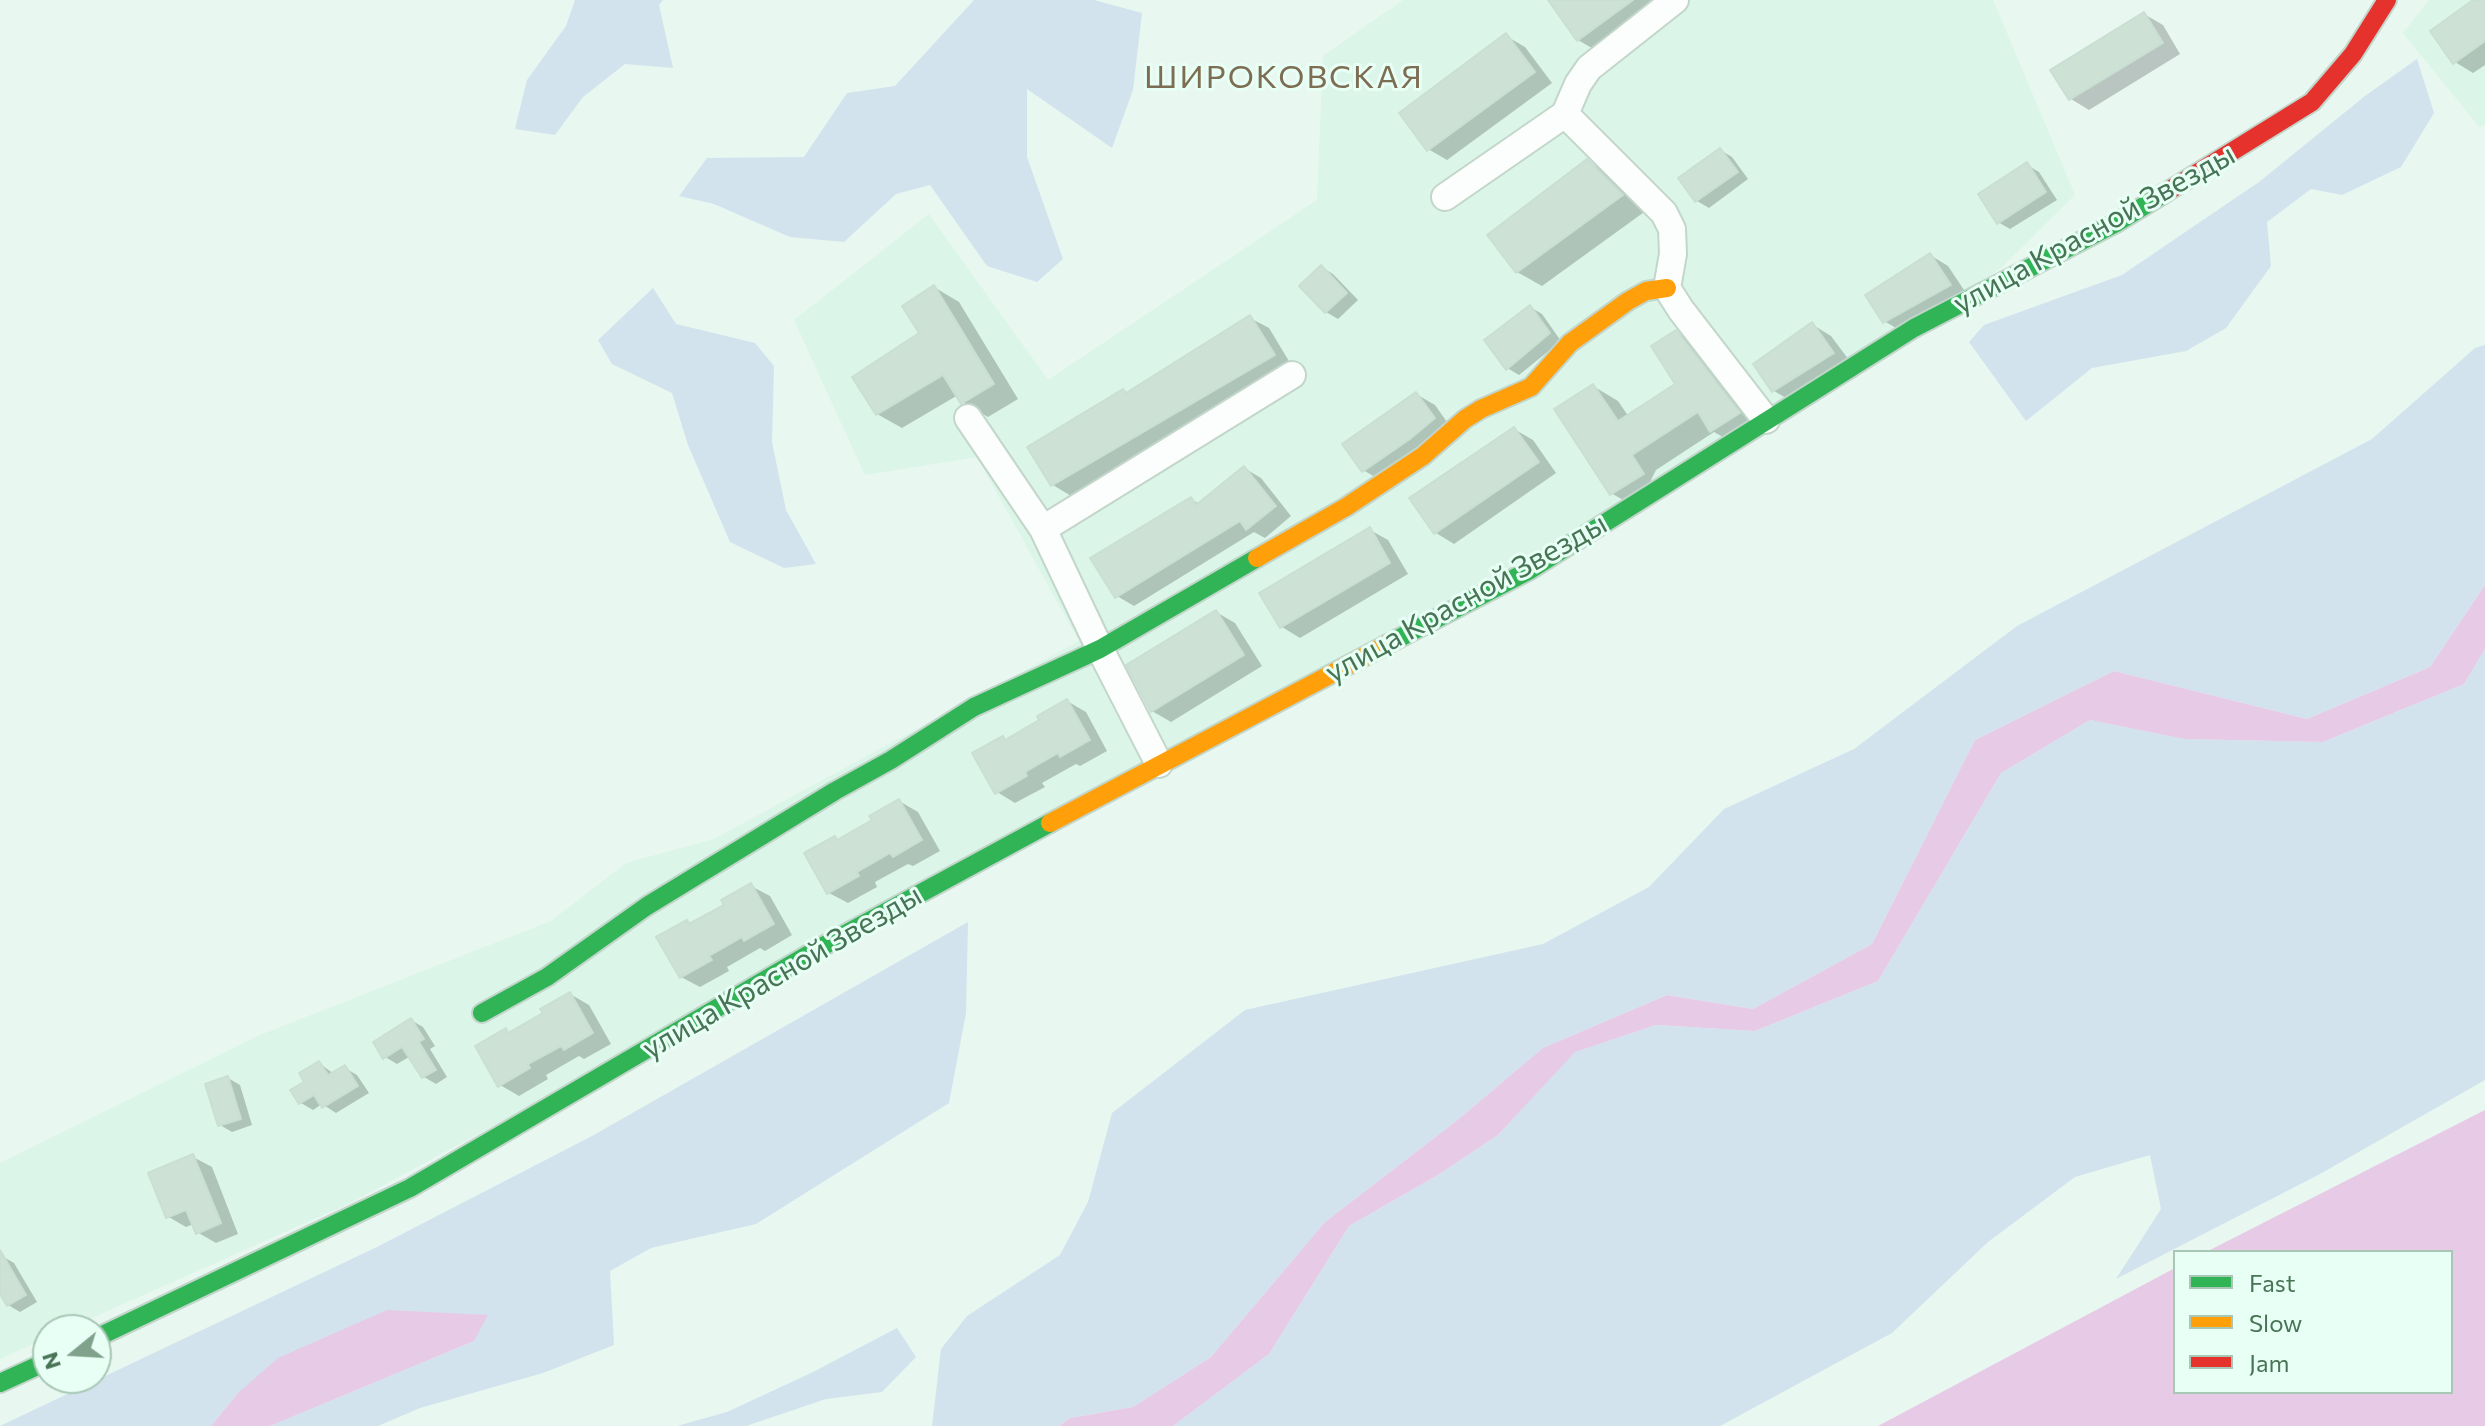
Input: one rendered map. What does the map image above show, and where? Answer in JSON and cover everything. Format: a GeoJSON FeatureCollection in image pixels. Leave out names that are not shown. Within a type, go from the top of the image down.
{"type":"FeatureCollection","features":[{"type":"Feature","properties":{"kind":"street"},"geometry":{"type":"LineString","coordinates":[[1445,197],[1565,114],[1589,68],[1675,0]]}},
{"type":"Feature","properties":{"kind":"street","name":"улица Красной Звезды"},"geometry":{"type":"LineString","coordinates":[[112,1330],[410,1188],[816,950],[1159,764],[1530,570],[1914,328],[2116,223],[2312,102],[2353,54],[2387,0]]}},
{"type":"Feature","properties":{"kind":"street"},"geometry":{"type":"LineString","coordinates":[[1565,114],[1664,213],[1672,229],[1673,254],[1667,288],[1766,420]]}},
{"type":"Feature","properties":{"kind":"street"},"geometry":{"type":"LineString","coordinates":[[482,1013],[547,977],[647,906],[974,707],[1100,649],[1346,507],[1423,456],[1465,419],[1531,387],[1570,343],[1628,301],[1646,291],[1667,288]]}},
{"type":"Feature","properties":{"kind":"street"},"geometry":{"type":"LineString","coordinates":[[1043,529],[1292,375]]}},
{"type":"Feature","properties":{"kind":"street"},"geometry":{"type":"LineString","coordinates":[[968,418],[1043,529],[1159,764]]}},
{"type":"Feature","properties":{"kind":"street"},"geometry":{"type":"LineString","coordinates":[[0,1383],[32,1368]]}},
{"type":"Feature","properties":{"kind":"shaded area"},"geometry":{"type":"Polygon","coordinates":[[[575,0],[663,0],[659,5],[673,68],[625,64],[583,97],[555,135],[515,129],[527,80],[566,26],[575,0]]]}},
{"type":"Feature","properties":{"kind":"shaded area"},"geometry":{"type":"Polygon","coordinates":[[[974,0],[1094,0],[1142,13],[1133,90],[1112,148],[1027,89],[1027,157],[1063,259],[1037,282],[987,266],[930,185],[896,194],[844,242],[790,237],[714,204],[679,196],[707,158],[804,157],[847,93],[895,86],[974,0]]]}},
{"type":"Feature","properties":{"kind":"shaded area"},"geometry":{"type":"Polygon","coordinates":[[[1403,0],[1993,0],[2075,195],[2000,269],[1544,561],[350,1203],[101,1314],[32,1314],[32,1344],[0,1359],[0,1163],[260,1035],[551,921],[626,863],[714,839],[1079,641],[977,457],[865,475],[794,320],[929,214],[1048,380],[1317,200],[1323,56],[1403,0]]]}},
{"type":"Feature","properties":{"kind":"shaded area"},"geometry":{"type":"Polygon","coordinates":[[[2429,0],[2485,0],[2485,124],[2480,128],[2403,33],[2429,0]]]}},
{"type":"Feature","properties":{"kind":"shaded area"},"geometry":{"type":"Polygon","coordinates":[[[2417,59],[2434,113],[2401,167],[2342,195],[2311,189],[2267,222],[2271,266],[2226,328],[2186,351],[2092,368],[2026,421],[1969,342],[1984,325],[2122,275],[2259,182],[2365,96],[2417,59]]]}},
{"type":"Feature","properties":{"kind":"shaded area"},"geometry":{"type":"Polygon","coordinates":[[[653,288],[676,324],[755,343],[774,366],[772,442],[786,510],[816,564],[784,568],[730,542],[688,445],[672,393],[612,364],[598,340],[653,288]]]}},
{"type":"Feature","properties":{"kind":"shaded area"},"geometry":{"type":"Polygon","coordinates":[[[2485,345],[2485,585],[2430,667],[2307,719],[2114,671],[1975,740],[1872,944],[1753,1009],[1667,995],[1543,1048],[1455,1122],[1325,1222],[1211,1357],[1133,1407],[1070,1418],[1059,1426],[932,1426],[941,1349],[967,1316],[1060,1255],[1088,1202],[1112,1113],[1245,1010],[1543,944],[1649,887],[1724,809],[1854,749],[2017,626],[2372,439],[2475,348],[2485,345]]]}},
{"type":"Feature","properties":{"kind":"shaded area"},"geometry":{"type":"Polygon","coordinates":[[[2485,585],[2485,649],[2464,684],[2323,742],[2184,739],[2090,720],[2001,773],[1878,981],[1755,1031],[1656,1025],[1575,1052],[1498,1135],[1438,1175],[1349,1226],[1269,1354],[1173,1426],[1059,1426],[1070,1418],[1133,1407],[1211,1357],[1325,1222],[1455,1122],[1543,1048],[1667,995],[1753,1009],[1872,944],[1975,740],[2114,671],[2307,719],[2430,667],[2485,585]]]}},
{"type":"Feature","properties":{"kind":"shaded area"},"geometry":{"type":"Polygon","coordinates":[[[2485,649],[2485,1080],[2320,1174],[2116,1279],[2161,1209],[2150,1155],[2075,1177],[1988,1242],[1892,1333],[1720,1426],[1173,1426],[1269,1354],[1349,1226],[1438,1175],[1498,1135],[1574,1052],[1656,1025],[1755,1031],[1878,981],[2001,773],[2090,720],[2184,739],[2323,742],[2464,684],[2485,649]]]}},
{"type":"Feature","properties":{"kind":"shaded area"},"geometry":{"type":"Polygon","coordinates":[[[968,922],[966,1013],[949,1103],[756,1224],[651,1248],[610,1271],[614,1345],[543,1373],[420,1408],[378,1426],[270,1426],[474,1341],[238,1393],[211,1426],[0,1426],[67,1394],[112,1394],[112,1373],[377,1247],[592,1136],[968,922]]]}},
{"type":"Feature","properties":{"kind":"shaded area"},"geometry":{"type":"Polygon","coordinates":[[[2485,1110],[2485,1426],[1878,1426],[2173,1269],[2173,1394],[2453,1394],[2453,1250],[2210,1250],[2485,1110]]]}},
{"type":"Feature","properties":{"kind":"shaded area"},"geometry":{"type":"Polygon","coordinates":[[[387,1310],[488,1315],[474,1341],[270,1426],[211,1426],[238,1393],[278,1358],[387,1310]]]}},
{"type":"Feature","properties":{"kind":"shaded area"},"geometry":{"type":"Polygon","coordinates":[[[897,1328],[916,1357],[882,1392],[826,1399],[746,1426],[677,1426],[727,1412],[897,1328]]]}},
{"type":"Feature","properties":{"kind":"building"},"geometry":{"type":"Polygon","coordinates":[[[1548,0],[1633,0],[1577,41],[1548,0]]]}},
{"type":"Feature","properties":{"kind":"building"},"geometry":{"type":"Polygon","coordinates":[[[2473,0],[2485,0],[2485,41],[2453,64],[2430,31],[2473,0]]]}},
{"type":"Feature","properties":{"kind":"building"},"geometry":{"type":"Polygon","coordinates":[[[2144,12],[2163,43],[2069,100],[2050,70],[2144,12]]]}},
{"type":"Feature","properties":{"kind":"building"},"geometry":{"type":"Polygon","coordinates":[[[1506,33],[1535,72],[1427,151],[1399,113],[1506,33]]]}},
{"type":"Feature","properties":{"kind":"building"},"geometry":{"type":"Polygon","coordinates":[[[1720,148],[1738,172],[1695,202],[1678,178],[1720,148]]]}},
{"type":"Feature","properties":{"kind":"building"},"geometry":{"type":"Polygon","coordinates":[[[1587,159],[1623,195],[1516,273],[1487,235],[1587,159]]]}},
{"type":"Feature","properties":{"kind":"building"},"geometry":{"type":"Polygon","coordinates":[[[2027,162],[2046,192],[1997,224],[1978,194],[2027,162]]]}},
{"type":"Feature","properties":{"kind":"building"},"geometry":{"type":"Polygon","coordinates":[[[1930,253],[1951,285],[1883,323],[1865,295],[1930,253]]]}},
{"type":"Feature","properties":{"kind":"building"},"geometry":{"type":"Polygon","coordinates":[[[1321,265],[1347,293],[1325,313],[1299,286],[1321,265]]]}},
{"type":"Feature","properties":{"kind":"building"},"geometry":{"type":"Polygon","coordinates":[[[934,285],[994,384],[961,404],[943,375],[876,415],[852,377],[919,333],[902,306],[934,285]]]}},
{"type":"Feature","properties":{"kind":"building"},"geometry":{"type":"Polygon","coordinates":[[[1530,305],[1550,333],[1506,370],[1484,340],[1530,305]]]}},
{"type":"Feature","properties":{"kind":"building"},"geometry":{"type":"Polygon","coordinates":[[[1250,315],[1275,355],[1051,486],[1027,447],[1123,389],[1126,393],[1250,315]]]}},
{"type":"Feature","properties":{"kind":"building"},"geometry":{"type":"Polygon","coordinates":[[[1812,322],[1834,353],[1772,392],[1753,364],[1812,322]]]}},
{"type":"Feature","properties":{"kind":"building"},"geometry":{"type":"Polygon","coordinates":[[[1676,330],[1740,413],[1710,432],[1698,412],[1632,455],[1644,474],[1610,495],[1554,409],[1593,384],[1618,421],[1675,384],[1651,346],[1676,330]]]}},
{"type":"Feature","properties":{"kind":"building"},"geometry":{"type":"Polygon","coordinates":[[[1416,392],[1435,418],[1362,472],[1342,444],[1416,392]]]}},
{"type":"Feature","properties":{"kind":"building"},"geometry":{"type":"Polygon","coordinates":[[[1514,427],[1539,462],[1434,534],[1409,498],[1514,427]]]}},
{"type":"Feature","properties":{"kind":"building"},"geometry":{"type":"Polygon","coordinates":[[[1244,466],[1276,506],[1246,530],[1240,521],[1115,598],[1090,558],[1191,497],[1196,505],[1244,466]]]}},
{"type":"Feature","properties":{"kind":"building"},"geometry":{"type":"Polygon","coordinates":[[[1370,527],[1390,563],[1280,628],[1259,593],[1370,527]]]}},
{"type":"Feature","properties":{"kind":"building"},"geometry":{"type":"Polygon","coordinates":[[[1216,610],[1244,655],[1151,712],[1126,665],[1216,610]]]}},
{"type":"Feature","properties":{"kind":"building"},"geometry":{"type":"Polygon","coordinates":[[[1067,699],[1090,740],[1060,757],[1058,753],[995,794],[972,753],[1003,736],[1005,740],[1067,699]]]}},
{"type":"Feature","properties":{"kind":"building"},"geometry":{"type":"Polygon","coordinates":[[[899,799],[922,840],[893,857],[890,853],[827,894],[804,853],[835,836],[837,840],[872,820],[869,816],[899,799]]]}},
{"type":"Feature","properties":{"kind":"building"},"geometry":{"type":"Polygon","coordinates":[[[751,883],[774,924],[744,941],[742,937],[709,956],[712,960],[680,978],[656,937],[724,905],[721,900],[751,883]]]}},
{"type":"Feature","properties":{"kind":"building"},"geometry":{"type":"Polygon","coordinates":[[[570,992],[593,1033],[564,1050],[561,1046],[528,1064],[530,1068],[498,1087],[475,1046],[506,1028],[508,1033],[543,1013],[540,1009],[570,992]]]}},
{"type":"Feature","properties":{"kind":"building"},"geometry":{"type":"Polygon","coordinates":[[[411,1018],[424,1039],[419,1042],[436,1070],[422,1078],[402,1047],[383,1059],[373,1042],[411,1018]]]}},
{"type":"Feature","properties":{"kind":"building"},"geometry":{"type":"Polygon","coordinates":[[[319,1061],[328,1075],[345,1065],[358,1086],[322,1108],[314,1095],[299,1104],[290,1090],[304,1082],[299,1073],[319,1061]]]}},
{"type":"Feature","properties":{"kind":"building"},"geometry":{"type":"Polygon","coordinates":[[[228,1076],[241,1119],[218,1126],[205,1084],[228,1076]]]}},
{"type":"Feature","properties":{"kind":"building"},"geometry":{"type":"Polygon","coordinates":[[[193,1154],[221,1223],[196,1234],[186,1210],[166,1218],[148,1173],[193,1154]]]}},
{"type":"Feature","properties":{"kind":"building"},"geometry":{"type":"Polygon","coordinates":[[[0,1250],[26,1295],[7,1306],[0,1294],[0,1250]]]}},
{"type":"Feature","properties":{"kind":"traffic: fast"},"geometry":{"type":"LineString","coordinates":[[1388,644],[1530,570],[1914,328],[2116,223],[2165,193]]}},
{"type":"Feature","properties":{"kind":"traffic: fast"},"geometry":{"type":"LineString","coordinates":[[482,1013],[547,977],[647,906],[974,707],[1100,649],[1257,558]]}},
{"type":"Feature","properties":{"kind":"traffic: fast"},"geometry":{"type":"LineString","coordinates":[[112,1330],[410,1188],[816,950],[1050,823]]}},
{"type":"Feature","properties":{"kind":"traffic: fast"},"geometry":{"type":"LineString","coordinates":[[0,1383],[32,1368]]}},
{"type":"Feature","properties":{"kind":"traffic: slow"},"geometry":{"type":"LineString","coordinates":[[1257,558],[1346,507],[1423,456],[1481,409],[1531,387],[1570,343],[1628,301],[1646,291],[1667,288]]}},
{"type":"Feature","properties":{"kind":"traffic: slow"},"geometry":{"type":"LineString","coordinates":[[1050,823],[1388,644]]}},
{"type":"Feature","properties":{"kind":"traffic: jam"},"geometry":{"type":"LineString","coordinates":[[2165,193],[2312,102],[2353,54],[2387,0]]}},
{"type":"Feature","properties":{"kind":"district","name":"ШИРОКОВСКАЯ"},"geometry":{"type":"Point","coordinates":[1284,77]}}]}
